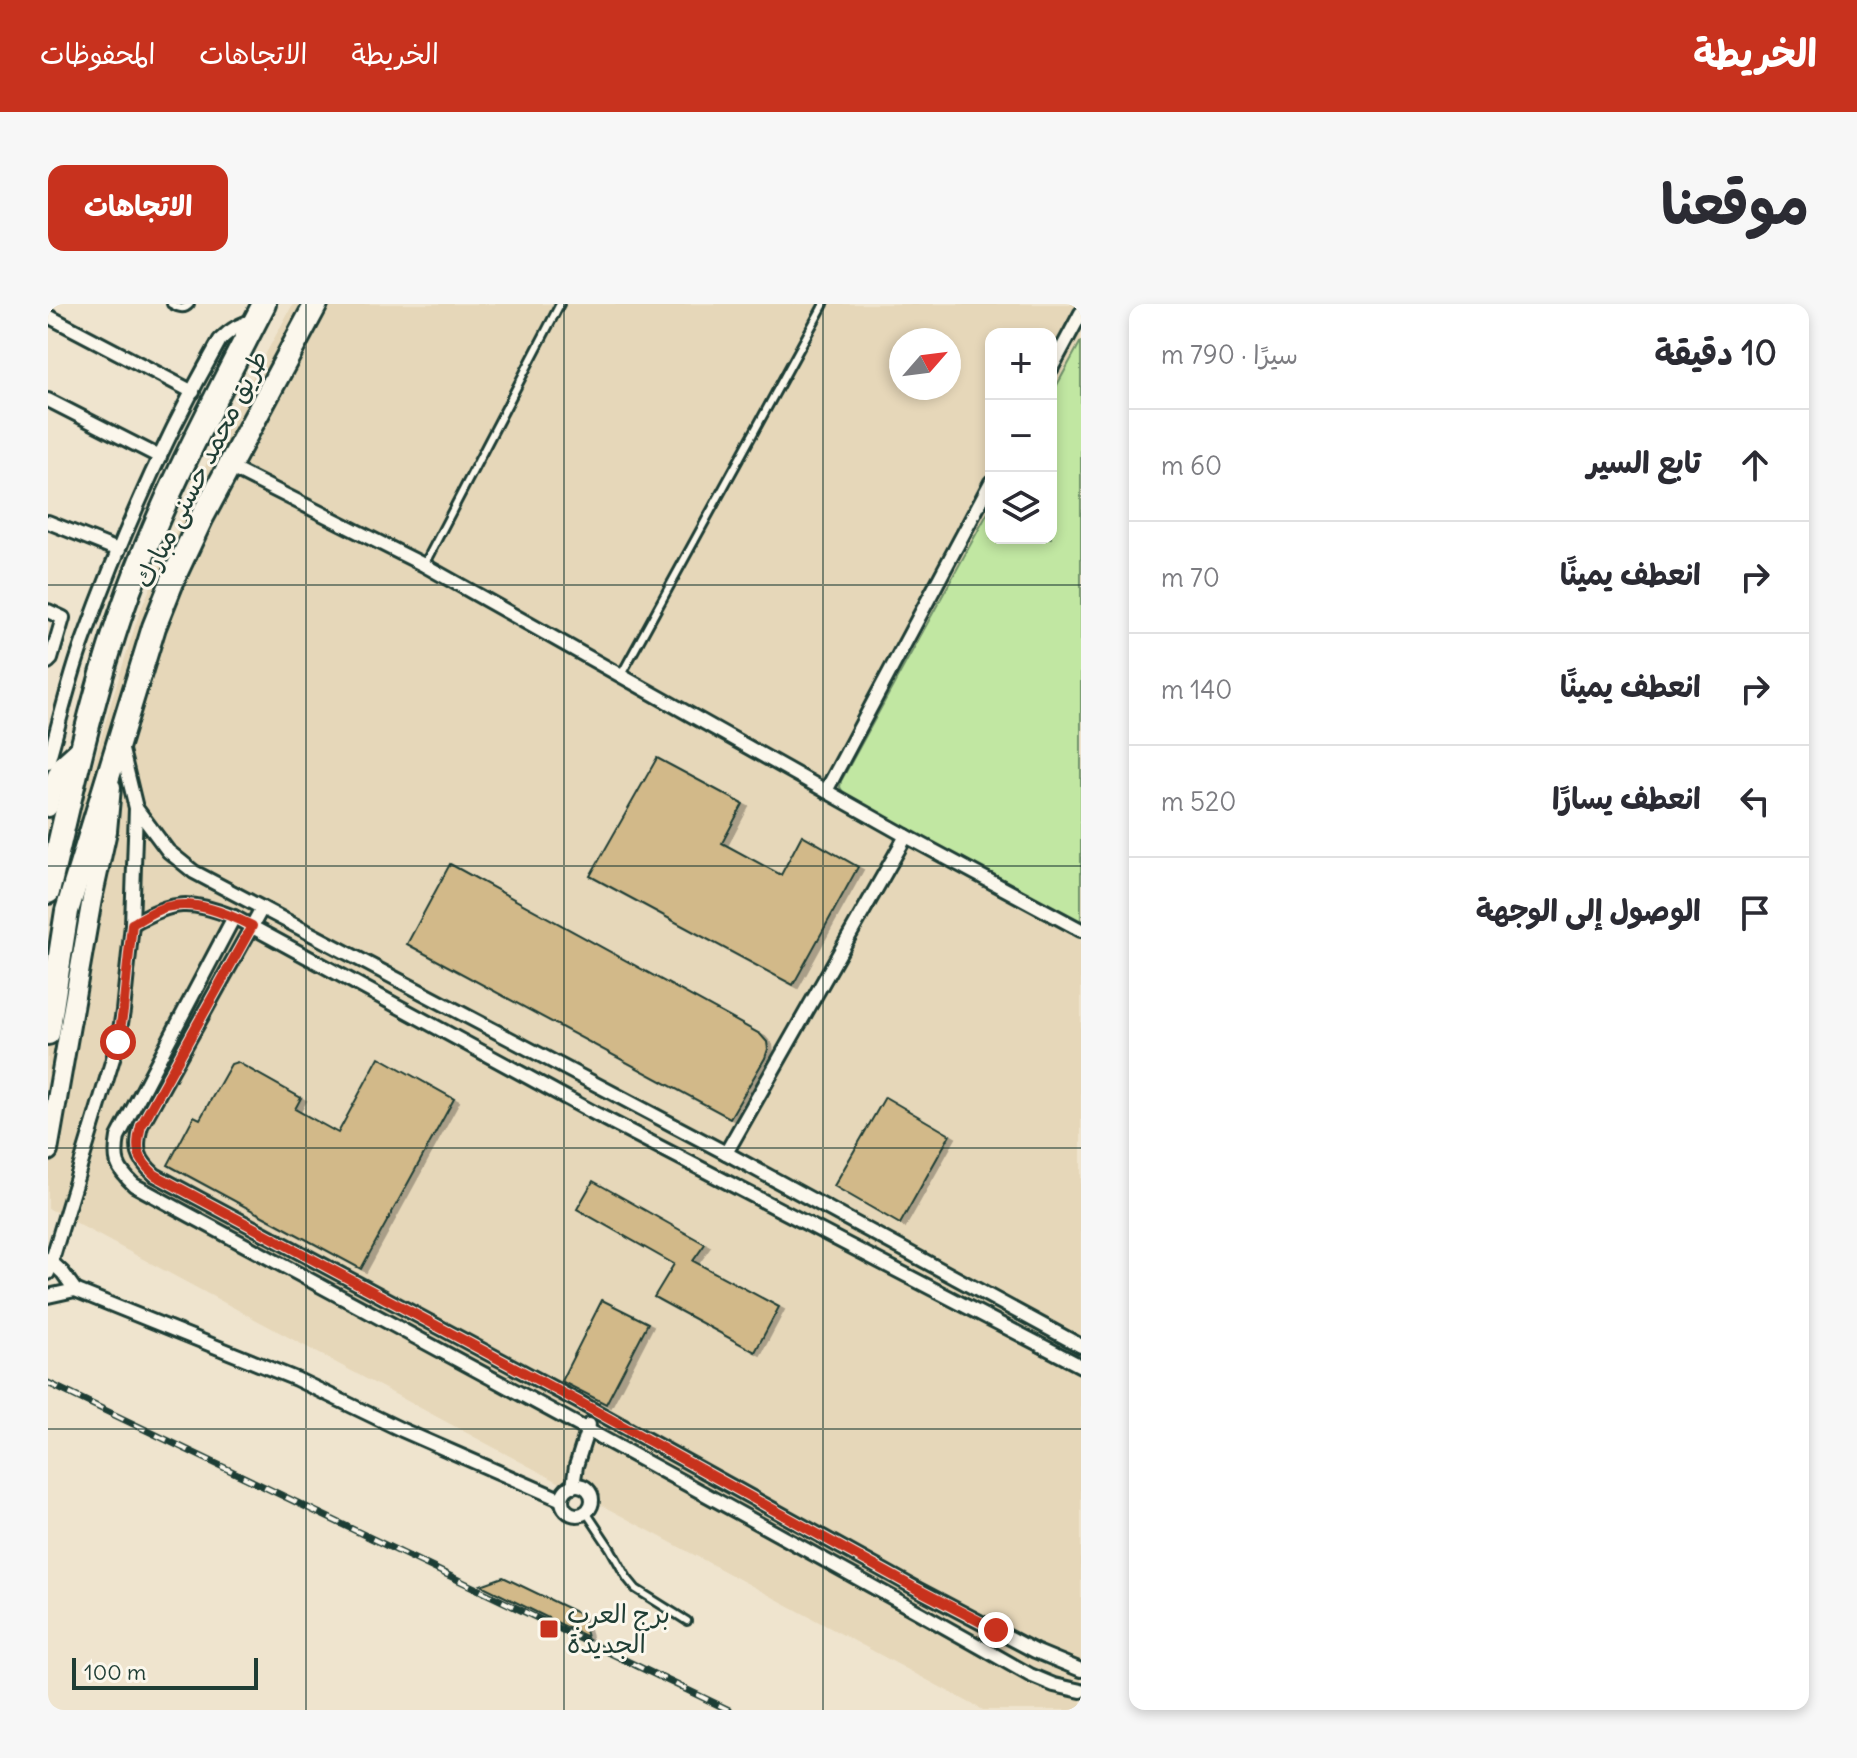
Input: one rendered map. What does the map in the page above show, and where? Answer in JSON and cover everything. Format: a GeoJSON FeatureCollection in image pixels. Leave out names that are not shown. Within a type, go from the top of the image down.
{"type":"FeatureCollection","features":[{"type":"Feature","properties":{"kind":"highway","name":"طريق محمد حسنى مبارك"},"geometry":{"type":"LineString","coordinates":[[48,1033],[67,911],[154,627],[201,519],[316,304]]}},
{"type":"Feature","properties":{"kind":"highway","name":"طريق محمد حسنى مبارك"},"geometry":{"type":"LineString","coordinates":[[48,892],[82,747],[107,655],[129,591],[194,442],[260,312]]}},
{"type":"Feature","properties":{"kind":"street"},"geometry":{"type":"LineString","coordinates":[[48,762],[51,738],[83,641],[118,550],[160,457],[220,340],[230,330],[260,312]]}},
{"type":"Feature","properties":{"kind":"street"},"geometry":{"type":"LineString","coordinates":[[1057,358],[1081,313]]}},
{"type":"Feature","properties":{"kind":"street"},"geometry":{"type":"LineString","coordinates":[[48,316],[193,392]]}},
{"type":"Feature","properties":{"kind":"street"},"geometry":{"type":"LineString","coordinates":[[48,400],[160,457]]}},
{"type":"Feature","properties":{"kind":"street"},"geometry":{"type":"LineString","coordinates":[[229,467],[424,565],[906,836],[1081,930]]}},
{"type":"Feature","properties":{"kind":"street"},"geometry":{"type":"LineString","coordinates":[[826,791],[985,493]]}},
{"type":"Feature","properties":{"kind":"street"},"geometry":{"type":"LineString","coordinates":[[48,522],[118,550]]}},
{"type":"Feature","properties":{"kind":"street"},"geometry":{"type":"LineString","coordinates":[[48,611],[63,618],[48,662]]}},
{"type":"Feature","properties":{"kind":"street"},"geometry":{"type":"LineString","coordinates":[[119,739],[136,808],[132,924],[123,1011],[118,1042],[49,1264],[63,1273],[75,1290],[296,1379],[562,1500]]}},
{"type":"Feature","properties":{"kind":"street"},"geometry":{"type":"LineString","coordinates":[[48,807],[62,765],[82,747]]}},
{"type":"Feature","properties":{"kind":"street"},"geometry":{"type":"LineString","coordinates":[[48,1151],[92,899],[107,831],[111,763]]}},
{"type":"Feature","properties":{"kind":"street"},"geometry":{"type":"LineString","coordinates":[[136,808],[168,851],[183,864],[1081,1346]]}},
{"type":"Feature","properties":{"kind":"street"},"geometry":{"type":"LineString","coordinates":[[726,1153],[906,836]]}},
{"type":"Feature","properties":{"kind":"street"},"geometry":{"type":"LineString","coordinates":[[132,924],[156,910],[179,905],[213,909],[234,917],[594,1113],[1081,1366]]}},
{"type":"Feature","properties":{"kind":"street"},"geometry":{"type":"LineString","coordinates":[[262,908],[141,1126],[137,1142],[142,1164],[155,1175],[996,1630],[1081,1670]]}},
{"type":"Feature","properties":{"kind":"street"},"geometry":{"type":"LineString","coordinates":[[234,917],[118,1137],[115,1152],[117,1165],[134,1185],[587,1429],[1030,1675],[1063,1688],[1081,1691]]}},
{"type":"Feature","properties":{"kind":"street"},"geometry":{"type":"LineString","coordinates":[[476,1049],[487,1027]]}},
{"type":"Feature","properties":{"kind":"street"},"geometry":{"type":"LineString","coordinates":[[594,1113],[605,1089]]}},
{"type":"Feature","properties":{"kind":"street"},"geometry":{"type":"LineString","coordinates":[[775,1207],[786,1186]]}},
{"type":"Feature","properties":{"kind":"street"},"geometry":{"type":"LineString","coordinates":[[48,1296],[75,1290]]}},
{"type":"Feature","properties":{"kind":"street"},"geometry":{"type":"LineString","coordinates":[[573,1486],[593,1410]]}},
{"type":"Feature","properties":{"kind":"street"},"geometry":{"type":"LineString","coordinates":[[573,1486],[582,1486],[590,1495],[591,1504],[586,1512],[577,1515],[568,1513],[562,1500],[565,1491],[573,1486]]}},
{"type":"Feature","properties":{"kind":"street"},"geometry":{"type":"LineString","coordinates":[[762,1525],[771,1508]]}},
{"type":"Feature","properties":{"kind":"street"},"geometry":{"type":"LineString","coordinates":[[986,1651],[996,1630]]}},
{"type":"Feature","properties":{"kind":"lane"},"geometry":{"type":"LineString","coordinates":[[171,304],[181,309],[190,304]]}},
{"type":"Feature","properties":{"kind":"lane"},"geometry":{"type":"LineString","coordinates":[[424,565],[560,304]]}},
{"type":"Feature","properties":{"kind":"lane"},"geometry":{"type":"LineString","coordinates":[[621,675],[824,304]]}},
{"type":"Feature","properties":{"kind":"lane"},"geometry":{"type":"LineString","coordinates":[[586,1512],[636,1589],[687,1621]]}},
{"type":"Feature","properties":{"kind":"shaded area"},"geometry":{"type":"Polygon","coordinates":[[[293,304],[1081,304],[1081,1710],[983,1710],[48,1208],[48,973],[75,829],[140,611],[212,452],[293,304]]]}},
{"type":"Feature","properties":{"kind":"green space"},"geometry":{"type":"Polygon","coordinates":[[[1081,341],[1081,925],[845,796],[840,787],[985,518],[985,544],[1057,544],[1057,385],[1081,341]]]}},
{"type":"Feature","properties":{"kind":"building"},"geometry":{"type":"Polygon","coordinates":[[[657,758],[743,804],[722,843],[781,875],[802,835],[858,867],[793,985],[590,876],[657,758]]]}},
{"type":"Feature","properties":{"kind":"building"},"geometry":{"type":"Polygon","coordinates":[[[450,864],[760,1034],[767,1042],[765,1058],[730,1118],[407,944],[450,864]]]}},
{"type":"Feature","properties":{"kind":"building"},"geometry":{"type":"Polygon","coordinates":[[[379,1057],[454,1099],[361,1269],[168,1165],[194,1116],[200,1119],[231,1064],[237,1062],[301,1098],[295,1109],[338,1133],[379,1057]]]}},
{"type":"Feature","properties":{"kind":"building"},"geometry":{"type":"Polygon","coordinates":[[[885,1097],[950,1135],[900,1224],[834,1186],[885,1097]]]}},
{"type":"Feature","properties":{"kind":"building"},"geometry":{"type":"Polygon","coordinates":[[[593,1181],[705,1244],[693,1261],[779,1307],[755,1352],[654,1297],[674,1264],[577,1209],[593,1181]]]}},
{"type":"Feature","properties":{"kind":"building"},"geometry":{"type":"Polygon","coordinates":[[[602,1300],[648,1323],[606,1404],[561,1381],[602,1300]]]}},
{"type":"Feature","properties":{"kind":"building"},"geometry":{"type":"Polygon","coordinates":[[[503,1577],[580,1614],[587,1637],[481,1585],[503,1577]]]}},
{"type":"Feature","properties":{"kind":"railway"},"geometry":{"type":"LineString","coordinates":[[48,1383],[729,1710]]}},
{"type":"Feature","properties":{"kind":"place","name":"برج العرب الجديدة"},"geometry":{"type":"Point","coordinates":[549,1629]}},
{"type":"Feature","properties":{"kind":"route"},"geometry":{"type":"LineString","coordinates":[[118,1042],[132,924],[156,910],[179,905],[213,909],[252,926],[141,1126],[137,1142],[142,1164],[155,1175],[996,1630]]}}]}
